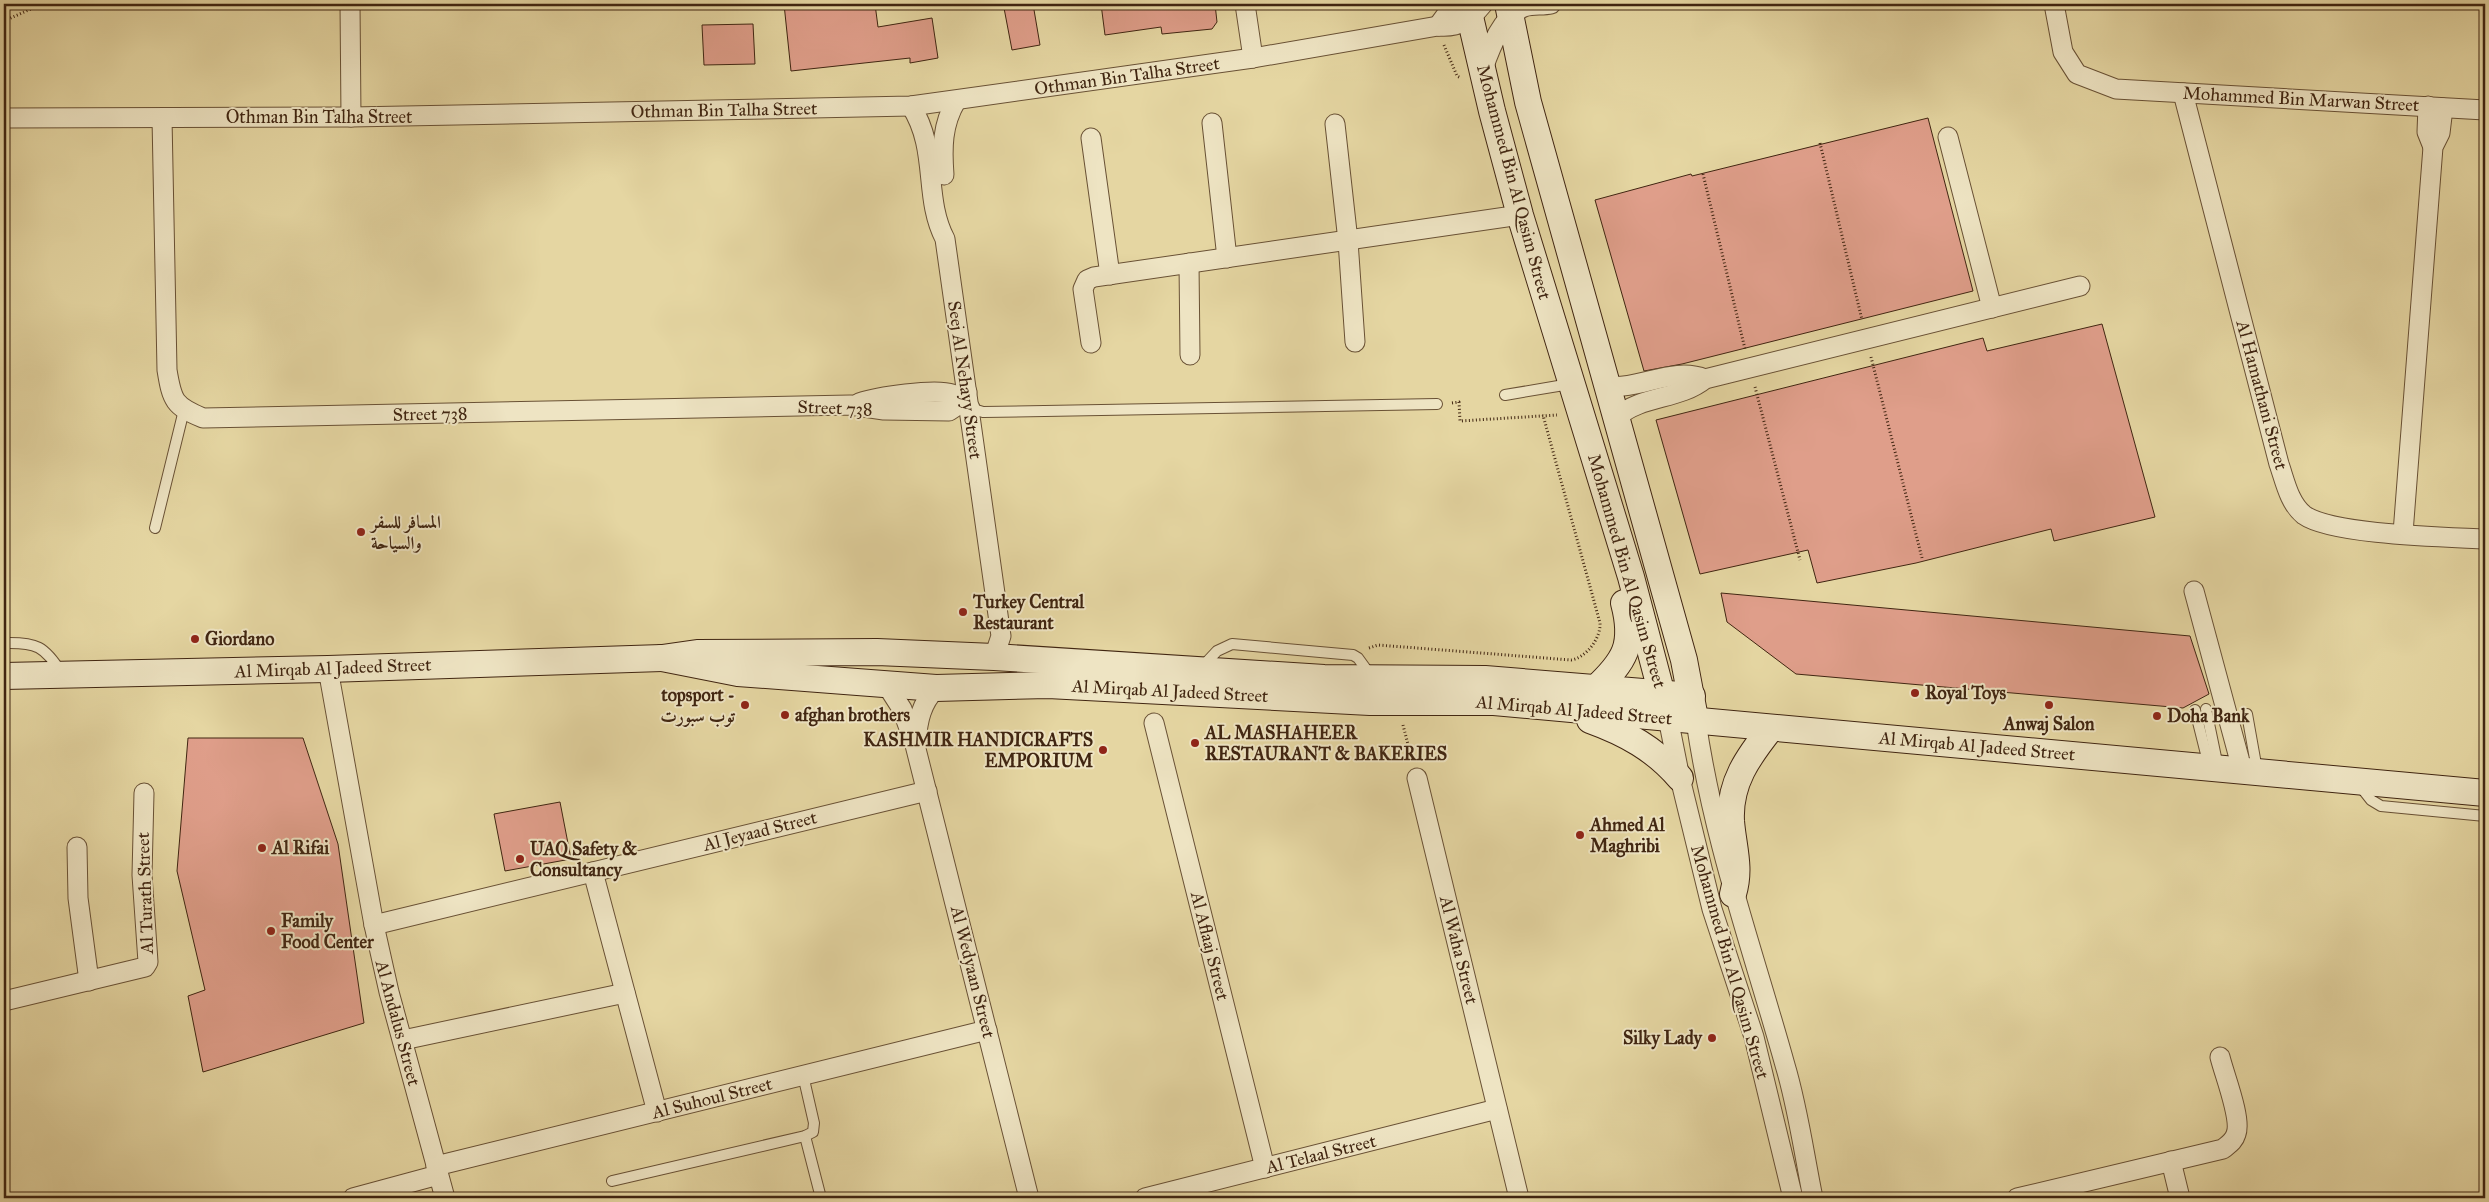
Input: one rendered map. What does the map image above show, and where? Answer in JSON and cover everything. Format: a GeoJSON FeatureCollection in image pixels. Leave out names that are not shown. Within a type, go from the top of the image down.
{"type":"FeatureCollection","features":[{"type":"Feature","properties":{"kind":"street"},"geometry":{"type":"LineString","coordinates":[[350,4],[351,117]]}},
{"type":"Feature","properties":{"kind":"street"},"geometry":{"type":"LineString","coordinates":[[1245,4],[1253,58]]}},
{"type":"Feature","properties":{"kind":"street","name":"Mohammed Bin Marwan Street"},"geometry":{"type":"LineString","coordinates":[[2054,4],[2063,52],[2077,74],[2116,89],[2485,110]]}},
{"type":"Feature","properties":{"kind":"street"},"geometry":{"type":"LineString","coordinates":[[1482,69],[1509,10],[1547,5]]}},
{"type":"Feature","properties":{"kind":"street"},"geometry":{"type":"LineString","coordinates":[[1516,44],[1521,30],[1547,5]]}},
{"type":"Feature","properties":{"kind":"street","name":"Othman Bin Talha Street"},"geometry":{"type":"LineString","coordinates":[[4,118],[351,117],[911,106],[1253,58],[1438,26],[1455,26],[1469,8]]}},
{"type":"Feature","properties":{"kind":"street","name":"Mohammed Bin Al Qasim Street"},"geometry":{"type":"LineString","coordinates":[[1469,8],[1482,69],[1520,215],[1614,520],[1665,706],[1680,778],[1719,936],[1754,1037],[1793,1198]]}},
{"type":"Feature","properties":{"kind":"street","name":"Mohammed Bin Al Qasim Street"},"geometry":{"type":"LineString","coordinates":[[1509,10],[1528,102],[1682,652],[1713,816],[1733,894],[1785,1064],[1813,1198]]}},
{"type":"Feature","properties":{"kind":"street","name":"Al Hamathani Street"},"geometry":{"type":"LineString","coordinates":[[2184,93],[2279,464],[2289,496],[2304,515],[2332,526],[2485,539]]}},
{"type":"Feature","properties":{"kind":"street"},"geometry":{"type":"LineString","coordinates":[[945,239],[948,222],[943,139],[949,113],[956,101]]}},
{"type":"Feature","properties":{"kind":"street","name":"Seej Al Nehayy Street"},"geometry":{"type":"LineString","coordinates":[[911,106],[924,129],[936,215],[945,239],[966,400],[1001,636],[994,657]]}},
{"type":"Feature","properties":{"kind":"street"},"geometry":{"type":"LineString","coordinates":[[2403,533],[2433,147],[2440,133],[2436,107]]}},
{"type":"Feature","properties":{"kind":"street"},"geometry":{"type":"LineString","coordinates":[[162,118],[167,370],[171,395],[184,410]]}},
{"type":"Feature","properties":{"kind":"street"},"geometry":{"type":"LineString","coordinates":[[1212,122],[1227,258]]}},
{"type":"Feature","properties":{"kind":"street"},"geometry":{"type":"LineString","coordinates":[[1336,124],[1348,241],[1355,342]]}},
{"type":"Feature","properties":{"kind":"street"},"geometry":{"type":"LineString","coordinates":[[1948,137],[1992,308]]}},
{"type":"Feature","properties":{"kind":"street"},"geometry":{"type":"LineString","coordinates":[[1091,138],[1110,275]]}},
{"type":"Feature","properties":{"kind":"street"},"geometry":{"type":"LineString","coordinates":[[1091,343],[1083,289],[1084,284],[1094,277],[1520,215]]}},
{"type":"Feature","properties":{"kind":"street"},"geometry":{"type":"LineString","coordinates":[[1189,263],[1190,355]]}},
{"type":"Feature","properties":{"kind":"street"},"geometry":{"type":"LineString","coordinates":[[1617,418],[1636,404],[1686,390],[1705,379],[2080,286]]}},
{"type":"Feature","properties":{"kind":"street"},"geometry":{"type":"LineString","coordinates":[[1607,386],[1624,387],[1678,374],[1705,379]]}},
{"type":"Feature","properties":{"kind":"street","name":"Street 738"},"geometry":{"type":"LineString","coordinates":[[184,410],[204,418],[222,418],[850,405],[883,397],[947,393],[966,400]]}},
{"type":"Feature","properties":{"kind":"street"},"geometry":{"type":"LineString","coordinates":[[1595,689],[1622,661],[1629,637],[1629,625],[1610,549],[1609,539],[1614,520]]}},
{"type":"Feature","properties":{"kind":"street"},"geometry":{"type":"LineString","coordinates":[[2194,591],[2231,768]]}},
{"type":"Feature","properties":{"kind":"street","name":"Al Mirqab Al Jadeed Street"},"geometry":{"type":"LineString","coordinates":[[4,676],[328,669],[662,658],[697,653],[829,652],[994,657],[1375,680],[1485,679],[1595,689],[1665,706]]}},
{"type":"Feature","properties":{"kind":"street"},"geometry":{"type":"LineString","coordinates":[[829,680],[860,670],[962,670],[994,657]]}},
{"type":"Feature","properties":{"kind":"street","name":"Al Mirqab Al Jadeed Street"},"geometry":{"type":"LineString","coordinates":[[662,658],[738,673],[936,688],[1048,685],[1398,702],[1464,700],[1561,709],[1665,706],[1694,708],[1771,728],[2231,768],[2485,793]]}},
{"type":"Feature","properties":{"kind":"street","name":"Al Andalus Street"},"geometry":{"type":"LineString","coordinates":[[328,669],[374,925],[389,992],[445,1198]]}},
{"type":"Feature","properties":{"kind":"street","name":"Al Wedyaan Street"},"geometry":{"type":"LineString","coordinates":[[886,684],[902,709],[915,745],[1030,1198]]}},
{"type":"Feature","properties":{"kind":"street","name":"Al Wedyaan Street"},"geometry":{"type":"LineString","coordinates":[[915,745],[919,716],[929,696],[936,688]]}},
{"type":"Feature","properties":{"kind":"street"},"geometry":{"type":"LineString","coordinates":[[1561,709],[1624,734],[1641,743],[1656,753],[1680,778]]}},
{"type":"Feature","properties":{"kind":"street","name":"Al Aflaaj Street"},"geometry":{"type":"LineString","coordinates":[[1154,723],[1265,1168]]}},
{"type":"Feature","properties":{"kind":"street"},"geometry":{"type":"LineString","coordinates":[[1733,894],[1738,872],[1731,821],[1733,793],[1746,760],[1771,728]]}},
{"type":"Feature","properties":{"kind":"street","name":"Al Waha Street"},"geometry":{"type":"LineString","coordinates":[[1417,778],[1519,1198]]}},
{"type":"Feature","properties":{"kind":"street","name":"Al Jeyaad Street"},"geometry":{"type":"LineString","coordinates":[[374,925],[927,791]]}},
{"type":"Feature","properties":{"kind":"street","name":"Al Turath Street"},"geometry":{"type":"LineString","coordinates":[[4,1001],[142,968],[148,962],[142,875],[144,793]]}},
{"type":"Feature","properties":{"kind":"street"},"geometry":{"type":"LineString","coordinates":[[77,847],[78,898],[89,981]]}},
{"type":"Feature","properties":{"kind":"street"},"geometry":{"type":"LineString","coordinates":[[593,872],[657,1112]]}},
{"type":"Feature","properties":{"kind":"street"},"geometry":{"type":"LineString","coordinates":[[403,1040],[625,993]]}},
{"type":"Feature","properties":{"kind":"street","name":"Al Suhoul Street"},"geometry":{"type":"LineString","coordinates":[[353,1198],[437,1171],[657,1112],[987,1030]]}},
{"type":"Feature","properties":{"kind":"street"},"geometry":{"type":"LineString","coordinates":[[2017,1198],[2223,1149],[2232,1142],[2237,1133],[2237,1121],[2220,1057]]}},
{"type":"Feature","properties":{"kind":"street","name":"Al Telaal Street"},"geometry":{"type":"LineString","coordinates":[[1145,1198],[1497,1109]]}},
{"type":"Feature","properties":{"kind":"street"},"geometry":{"type":"LineString","coordinates":[[2171,1161],[2180,1198]]}},
{"type":"Feature","properties":{"kind":"lane"},"geometry":{"type":"LineString","coordinates":[[1504,391],[1570,381]]}},
{"type":"Feature","properties":{"kind":"lane"},"geometry":{"type":"LineString","coordinates":[[966,400],[983,412],[1436,404]]}},
{"type":"Feature","properties":{"kind":"lane"},"geometry":{"type":"LineString","coordinates":[[155,528],[184,410]]}},
{"type":"Feature","properties":{"kind":"lane"},"geometry":{"type":"LineString","coordinates":[[4,643],[30,643],[42,648],[51,656],[62,674]]}},
{"type":"Feature","properties":{"kind":"lane"},"geometry":{"type":"LineString","coordinates":[[1198,670],[1217,651],[1232,644],[1347,655],[1358,658],[1375,680]]}},
{"type":"Feature","properties":{"kind":"lane"},"geometry":{"type":"LineString","coordinates":[[2206,709],[2231,768]]}},
{"type":"Feature","properties":{"kind":"lane"},"geometry":{"type":"LineString","coordinates":[[2195,710],[2231,768]]}},
{"type":"Feature","properties":{"kind":"lane"},"geometry":{"type":"LineString","coordinates":[[2231,768],[2247,714]]}},
{"type":"Feature","properties":{"kind":"lane"},"geometry":{"type":"LineString","coordinates":[[2357,780],[2362,791],[2381,806],[2485,816]]}},
{"type":"Feature","properties":{"kind":"lane"},"geometry":{"type":"LineString","coordinates":[[612,1182],[805,1136],[813,1132],[814,1123],[803,1075]]}},
{"type":"Feature","properties":{"kind":"lane"},"geometry":{"type":"LineString","coordinates":[[805,1136],[821,1198]]}},
{"type":"Feature","properties":{"kind":"path"},"geometry":{"type":"LineString","coordinates":[[4,21],[42,4]]}},
{"type":"Feature","properties":{"kind":"path"},"geometry":{"type":"LineString","coordinates":[[1436,404],[1459,402],[1460,421],[1580,413]]}},
{"type":"Feature","properties":{"kind":"path"},"geometry":{"type":"LineString","coordinates":[[1358,658],[1370,647],[1378,645],[1571,660],[1580,659],[1585,654],[1598,635],[1600,623],[1543,416]]}},
{"type":"Feature","properties":{"kind":"path"},"geometry":{"type":"LineString","coordinates":[[1398,702],[1417,778]]}},
{"type":"Feature","properties":{"kind":"building"},"geometry":{"type":"Polygon","coordinates":[[[784,4],[875,4],[878,27],[932,18],[938,58],[910,63],[910,58],[791,71],[784,4]]]}},
{"type":"Feature","properties":{"kind":"building"},"geometry":{"type":"Polygon","coordinates":[[[1033,4],[1040,45],[1012,50],[1004,8],[1033,4]]]}},
{"type":"Feature","properties":{"kind":"building"},"geometry":{"type":"Polygon","coordinates":[[[1101,4],[1215,4],[1217,22],[1212,29],[1162,34],[1161,27],[1105,35],[1101,4]]]}},
{"type":"Feature","properties":{"kind":"building"},"geometry":{"type":"Polygon","coordinates":[[[753,24],[755,64],[704,65],[702,25],[753,24]]]}},
{"type":"Feature","properties":{"kind":"building"},"geometry":{"type":"Polygon","coordinates":[[[1928,118],[1973,291],[1682,364],[1644,371],[1595,200],[1691,174],[1692,176],[1928,118]]]}},
{"type":"Feature","properties":{"kind":"building"},"geometry":{"type":"Polygon","coordinates":[[[2102,324],[2155,517],[2054,541],[2051,529],[1916,563],[1817,583],[1808,550],[1700,574],[1656,420],[1983,338],[1987,351],[2102,324]]]}},
{"type":"Feature","properties":{"kind":"building"},"geometry":{"type":"Polygon","coordinates":[[[1721,593],[2190,636],[2209,694],[2183,708],[1796,674],[1727,622],[1721,593]]]}},
{"type":"Feature","properties":{"kind":"building","name":"Family Food Center"},"geometry":{"type":"Polygon","coordinates":[[[188,738],[303,738],[338,844],[364,1023],[203,1072],[188,996],[205,990],[177,871],[188,738]]]}},
{"type":"Feature","properties":{"kind":"building"},"geometry":{"type":"Polygon","coordinates":[[[560,802],[571,859],[505,871],[494,814],[560,802]]]}},
{"type":"Feature","properties":{"kind":"place","name":"المسافر للسفر والسياحة"},"geometry":{"type":"Point","coordinates":[361,532]}},
{"type":"Feature","properties":{"kind":"place","name":"Turkey Central Restaurant"},"geometry":{"type":"Point","coordinates":[963,612]}},
{"type":"Feature","properties":{"kind":"place","name":"Giordano"},"geometry":{"type":"Point","coordinates":[195,639]}},
{"type":"Feature","properties":{"kind":"place","name":"Royal Toys"},"geometry":{"type":"Point","coordinates":[1915,693]}},
{"type":"Feature","properties":{"kind":"place","name":"topsport - توب سبورت"},"geometry":{"type":"Point","coordinates":[745,705]}},
{"type":"Feature","properties":{"kind":"place","name":"Anwaj Salon"},"geometry":{"type":"Point","coordinates":[2049,705]}},
{"type":"Feature","properties":{"kind":"place","name":"afghan brothers"},"geometry":{"type":"Point","coordinates":[785,715]}},
{"type":"Feature","properties":{"kind":"place","name":"Doha Bank"},"geometry":{"type":"Point","coordinates":[2157,716]}},
{"type":"Feature","properties":{"kind":"place","name":"AL MASHAHEER RESTAURANT & BAKERIES"},"geometry":{"type":"Point","coordinates":[1195,743]}},
{"type":"Feature","properties":{"kind":"place","name":"KASHMIR HANDICRAFTS EMPORIUM"},"geometry":{"type":"Point","coordinates":[1103,750]}},
{"type":"Feature","properties":{"kind":"place","name":"Ahmed Al Maghribi"},"geometry":{"type":"Point","coordinates":[1580,835]}},
{"type":"Feature","properties":{"kind":"place","name":"Al Rifai"},"geometry":{"type":"Point","coordinates":[262,848]}},
{"type":"Feature","properties":{"kind":"place","name":"UAQ Safety & Consultancy"},"geometry":{"type":"Point","coordinates":[520,859]}},
{"type":"Feature","properties":{"kind":"place","name":"Family Food Center"},"geometry":{"type":"Point","coordinates":[271,931]}},
{"type":"Feature","properties":{"kind":"place","name":"Silky Lady"},"geometry":{"type":"Point","coordinates":[1712,1038]}}]}
